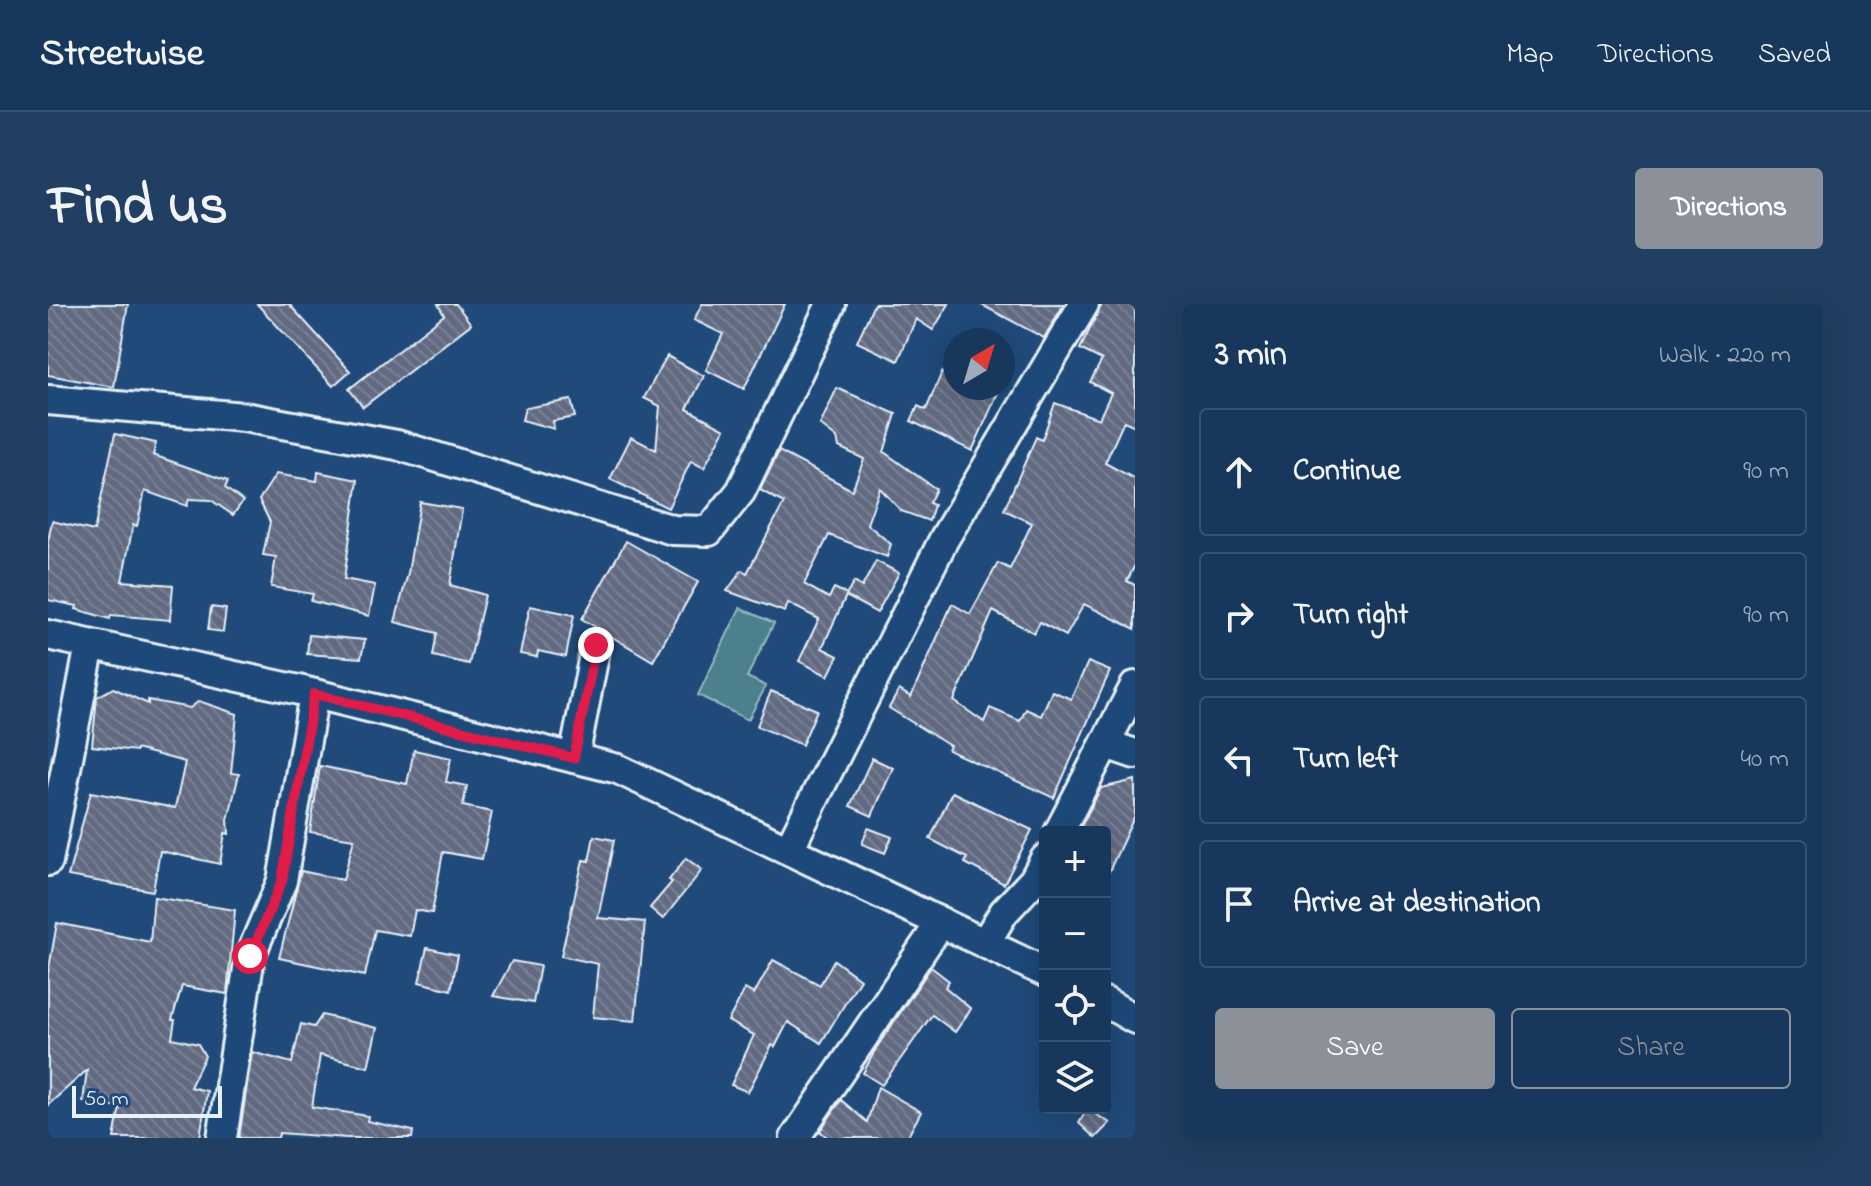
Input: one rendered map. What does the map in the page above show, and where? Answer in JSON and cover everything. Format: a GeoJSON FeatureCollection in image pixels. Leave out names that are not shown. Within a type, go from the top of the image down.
{"type":"FeatureCollection","features":[{"type":"Feature","properties":{"kind":"street"},"geometry":{"type":"LineString","coordinates":[[48,400],[244,417],[397,445],[673,530],[709,531],[741,491],[831,304]]}},
{"type":"Feature","properties":{"kind":"street"},"geometry":{"type":"LineString","coordinates":[[789,849],[944,539],[1084,304]]}},
{"type":"Feature","properties":{"kind":"street"},"geometry":{"type":"LineString","coordinates":[[48,635],[314,694],[618,769],[1041,970]]}},
{"type":"Feature","properties":{"kind":"street"},"geometry":{"type":"LineString","coordinates":[[48,861],[90,645]]}},
{"type":"Feature","properties":{"kind":"street"},"geometry":{"type":"LineString","coordinates":[[574,758],[596,645]]}},
{"type":"Feature","properties":{"kind":"street"},"geometry":{"type":"LineString","coordinates":[[1062,826],[1135,686]]}},
{"type":"Feature","properties":{"kind":"street"},"geometry":{"type":"LineString","coordinates":[[222,1138],[250,956],[282,881],[314,694]]}},
{"type":"Feature","properties":{"kind":"street"},"geometry":{"type":"LineString","coordinates":[[1106,744],[1135,754]]}},
{"type":"Feature","properties":{"kind":"street"},"geometry":{"type":"LineString","coordinates":[[985,943],[1004,912],[1039,870]]}},
{"type":"Feature","properties":{"kind":"street"},"geometry":{"type":"LineString","coordinates":[[795,1138],[941,922]]}},
{"type":"Feature","properties":{"kind":"street"},"geometry":{"type":"LineString","coordinates":[[1111,1005],[1135,1019]]}},
{"type":"Feature","properties":{"kind":"green space"},"geometry":{"type":"Polygon","coordinates":[[[740,608],[774,623],[747,677],[766,686],[748,720],[698,695],[740,608]]]}},
{"type":"Feature","properties":{"kind":"building"},"geometry":{"type":"Polygon","coordinates":[[[48,304],[128,304],[114,387],[48,375],[48,304]]]}},
{"type":"Feature","properties":{"kind":"building"},"geometry":{"type":"Polygon","coordinates":[[[257,304],[289,304],[350,371],[333,386],[257,304]]]}},
{"type":"Feature","properties":{"kind":"building"},"geometry":{"type":"Polygon","coordinates":[[[438,304],[456,304],[471,324],[363,407],[349,389],[444,315],[438,304]]]}},
{"type":"Feature","properties":{"kind":"building"},"geometry":{"type":"Polygon","coordinates":[[[702,304],[785,304],[744,389],[706,370],[723,334],[694,320],[702,304]]]}},
{"type":"Feature","properties":{"kind":"building"},"geometry":{"type":"Polygon","coordinates":[[[874,304],[949,304],[933,330],[916,319],[898,361],[857,342],[874,304]]]}},
{"type":"Feature","properties":{"kind":"building"},"geometry":{"type":"Polygon","coordinates":[[[980,304],[1064,304],[1044,338],[980,304]]]}},
{"type":"Feature","properties":{"kind":"building"},"geometry":{"type":"Polygon","coordinates":[[[1102,304],[1135,304],[1135,426],[1124,421],[1105,463],[1135,479],[1135,565],[1127,581],[1135,585],[1135,629],[1084,604],[1066,636],[1040,622],[1034,633],[993,611],[954,701],[984,722],[990,708],[1020,721],[1026,709],[1041,716],[1052,691],[1071,699],[1088,662],[1110,671],[1054,798],[948,750],[950,746],[889,708],[899,690],[911,697],[952,604],[970,614],[998,563],[1010,569],[1032,523],[1004,510],[1036,437],[1042,440],[1055,403],[1099,419],[1111,393],[1090,382],[1102,360],[1080,349],[1102,304]]]}},
{"type":"Feature","properties":{"kind":"building"},"geometry":{"type":"Polygon","coordinates":[[[667,356],[704,376],[687,409],[725,429],[704,468],[691,461],[668,508],[610,479],[631,437],[656,450],[660,406],[644,398],[667,356]]]}},
{"type":"Feature","properties":{"kind":"building"},"geometry":{"type":"Polygon","coordinates":[[[942,372],[943,400],[995,400],[972,451],[911,421],[918,406],[926,410],[942,372]]]}},
{"type":"Feature","properties":{"kind":"building"},"geometry":{"type":"Polygon","coordinates":[[[837,388],[896,414],[884,452],[936,489],[929,503],[934,505],[929,521],[901,511],[880,488],[867,524],[891,544],[887,557],[829,535],[804,584],[829,598],[834,588],[847,594],[854,582],[862,587],[876,561],[899,573],[877,613],[846,596],[822,648],[838,656],[828,676],[799,661],[819,619],[788,603],[785,612],[727,591],[742,570],[747,573],[784,503],[760,490],[779,451],[852,490],[864,459],[839,447],[837,438],[820,425],[837,388]]]}},
{"type":"Feature","properties":{"kind":"building"},"geometry":{"type":"Polygon","coordinates":[[[571,400],[575,417],[553,421],[554,429],[522,420],[525,408],[571,400]]]}},
{"type":"Feature","properties":{"kind":"building"},"geometry":{"type":"Polygon","coordinates":[[[115,434],[156,443],[153,455],[228,481],[225,488],[243,501],[233,515],[211,500],[189,499],[187,506],[145,491],[137,526],[133,525],[122,581],[173,585],[170,620],[111,615],[110,619],[76,609],[77,606],[48,600],[48,541],[52,521],[94,531],[115,434]]]}},
{"type":"Feature","properties":{"kind":"building"},"geometry":{"type":"Polygon","coordinates":[[[318,472],[358,480],[344,579],[375,585],[369,616],[311,601],[313,594],[271,587],[276,557],[263,555],[270,522],[259,500],[276,474],[317,481],[318,472]]]}},
{"type":"Feature","properties":{"kind":"building"},"geometry":{"type":"Polygon","coordinates":[[[420,502],[462,509],[450,585],[485,595],[469,664],[433,656],[437,633],[395,622],[408,573],[420,502]]]}},
{"type":"Feature","properties":{"kind":"building"},"geometry":{"type":"Polygon","coordinates":[[[626,541],[698,582],[653,661],[582,619],[626,541]]]}},
{"type":"Feature","properties":{"kind":"building"},"geometry":{"type":"Polygon","coordinates":[[[530,606],[574,615],[566,657],[538,651],[537,657],[520,654],[530,606]]]}},
{"type":"Feature","properties":{"kind":"building"},"geometry":{"type":"Polygon","coordinates":[[[211,607],[226,609],[223,632],[208,630],[211,607]]]}},
{"type":"Feature","properties":{"kind":"building"},"geometry":{"type":"Polygon","coordinates":[[[309,635],[365,640],[361,658],[307,654],[309,635]]]}},
{"type":"Feature","properties":{"kind":"building"},"geometry":{"type":"Polygon","coordinates":[[[113,688],[148,704],[148,700],[190,708],[199,701],[237,714],[231,773],[239,774],[228,820],[229,834],[225,833],[220,864],[160,851],[153,891],[68,876],[91,792],[175,808],[185,762],[136,749],[92,746],[97,697],[113,688]]]}},
{"type":"Feature","properties":{"kind":"building"},"geometry":{"type":"Polygon","coordinates":[[[771,691],[817,710],[802,745],[757,726],[771,691]]]}},
{"type":"Feature","properties":{"kind":"building"},"geometry":{"type":"Polygon","coordinates":[[[414,750],[451,758],[446,782],[467,786],[463,806],[492,812],[482,859],[443,852],[432,913],[415,910],[410,936],[375,930],[365,976],[279,958],[301,871],[343,880],[354,839],[310,832],[320,766],[407,784],[414,750]]]}},
{"type":"Feature","properties":{"kind":"building"},"geometry":{"type":"Polygon","coordinates":[[[872,758],[893,768],[872,816],[850,806],[872,758]]]}},
{"type":"Feature","properties":{"kind":"building"},"geometry":{"type":"Polygon","coordinates":[[[1135,780],[1135,815],[1111,867],[1111,826],[1081,826],[1101,788],[1135,780]]]}},
{"type":"Feature","properties":{"kind":"building"},"geometry":{"type":"Polygon","coordinates":[[[952,792],[1032,830],[1004,884],[965,863],[967,858],[930,839],[952,792]]]}},
{"type":"Feature","properties":{"kind":"building"},"geometry":{"type":"Polygon","coordinates":[[[868,828],[892,837],[885,853],[862,844],[868,828]]]}},
{"type":"Feature","properties":{"kind":"building"},"geometry":{"type":"Polygon","coordinates":[[[594,836],[614,840],[598,918],[645,922],[635,1021],[593,1017],[598,964],[561,956],[583,860],[589,861],[594,836]]]}},
{"type":"Feature","properties":{"kind":"building"},"geometry":{"type":"Polygon","coordinates":[[[686,858],[702,870],[663,919],[650,908],[672,882],[669,880],[686,858]]]}},
{"type":"Feature","properties":{"kind":"building"},"geometry":{"type":"Polygon","coordinates":[[[154,897],[235,910],[227,994],[182,986],[172,1020],[175,1020],[172,1038],[198,1044],[205,1056],[190,1087],[207,1091],[200,1138],[114,1138],[120,1107],[83,1102],[87,1070],[48,1105],[48,974],[57,923],[150,942],[154,897]]]}},
{"type":"Feature","properties":{"kind":"building"},"geometry":{"type":"Polygon","coordinates":[[[427,948],[458,955],[451,990],[419,982],[427,948]]]}},
{"type":"Feature","properties":{"kind":"building"},"geometry":{"type":"Polygon","coordinates":[[[773,960],[820,985],[834,960],[860,979],[821,1043],[788,1022],[775,1047],[772,1045],[748,1092],[731,1085],[754,1035],[728,1021],[745,989],[754,994],[773,960]]]}},
{"type":"Feature","properties":{"kind":"building"},"geometry":{"type":"Polygon","coordinates":[[[512,961],[540,966],[533,1003],[493,996],[512,961]]]}},
{"type":"Feature","properties":{"kind":"building"},"geometry":{"type":"Polygon","coordinates":[[[931,967],[949,981],[945,987],[971,1009],[955,1032],[932,1015],[882,1085],[863,1073],[931,967]]]}},
{"type":"Feature","properties":{"kind":"building"},"geometry":{"type":"Polygon","coordinates":[[[322,1015],[377,1028],[368,1067],[320,1055],[312,1107],[368,1116],[367,1121],[413,1131],[412,1138],[347,1138],[279,1133],[278,1138],[239,1138],[252,1052],[292,1063],[301,1024],[314,1027],[322,1015]]]}},
{"type":"Feature","properties":{"kind":"building"},"geometry":{"type":"Polygon","coordinates":[[[878,1087],[921,1112],[907,1138],[828,1138],[820,1131],[841,1100],[867,1122],[878,1087]]]}},
{"type":"Feature","properties":{"kind":"building"},"geometry":{"type":"Polygon","coordinates":[[[1084,1114],[1095,1114],[1110,1123],[1095,1138],[1079,1123],[1084,1114]]]}},
{"type":"Feature","properties":{"kind":"route"},"geometry":{"type":"LineString","coordinates":[[250,956],[282,881],[314,694],[574,758],[596,645]]}}]}
